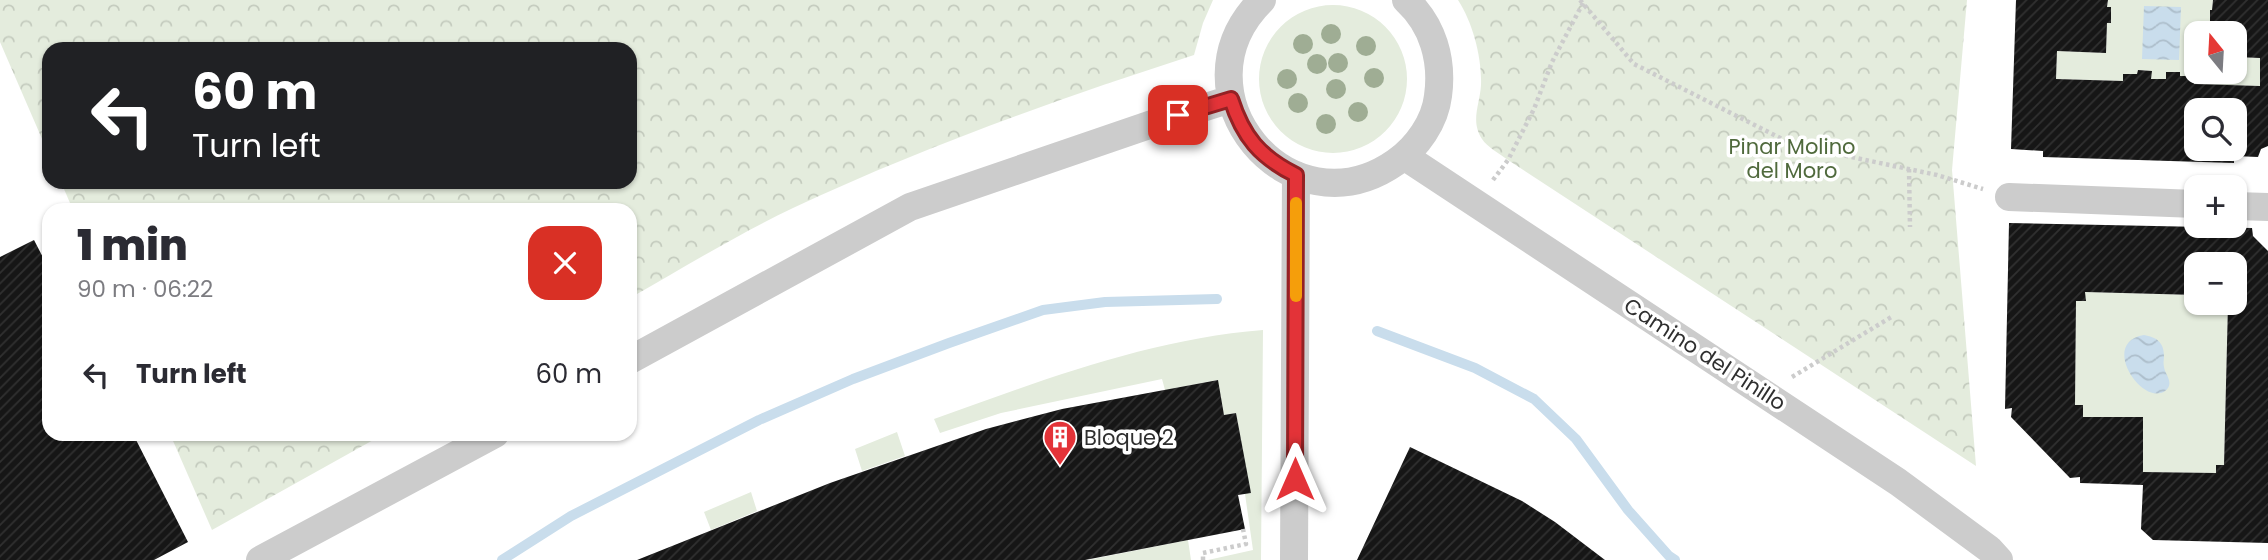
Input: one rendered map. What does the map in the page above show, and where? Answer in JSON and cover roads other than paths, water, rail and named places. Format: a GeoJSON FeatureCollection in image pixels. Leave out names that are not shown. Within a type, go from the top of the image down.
{"type":"FeatureCollection","features":[{"type":"Feature","properties":{"kind":"street"},"geometry":{"type":"LineString","coordinates":[[1262,0],[1245,20],[1233,45],[1228,71],[1231,99],[1244,132],[1266,158],[1296,175],[1324,182],[1354,180],[1380,172],[1404,156],[1416,144],[1428,124],[1438,101],[1440,76],[1437,52],[1432,36],[1415,8],[1406,0]]}},
{"type":"Feature","properties":{"kind":"street"},"geometry":{"type":"LineString","coordinates":[[637,356],[910,207],[1231,99]]}},
{"type":"Feature","properties":{"kind":"street","name":"Camino del Pinillo"},"geometry":{"type":"LineString","coordinates":[[1404,156],[1898,482],[1989,549],[1999,560]]}},
{"type":"Feature","properties":{"kind":"street"},"geometry":{"type":"LineString","coordinates":[[1294,560],[1296,175]]}},
{"type":"Feature","properties":{"kind":"street"},"geometry":{"type":"LineString","coordinates":[[2009,197],[2184,204]]}},
{"type":"Feature","properties":{"kind":"street"},"geometry":{"type":"LineString","coordinates":[[2247,206],[2268,207]]}},
{"type":"Feature","properties":{"kind":"street"},"geometry":{"type":"LineString","coordinates":[[260,560],[482,441]]}},
{"type":"Feature","properties":{"kind":"water"},"geometry":{"type":"Polygon","coordinates":[[[2144,6],[2181,7],[2179,60],[2142,59],[2144,6]]]}},
{"type":"Feature","properties":{"kind":"water"},"geometry":{"type":"Polygon","coordinates":[[[2144,335],[2156,339],[2163,347],[2164,367],[2169,382],[2165,391],[2156,393],[2146,390],[2129,372],[2125,349],[2131,340],[2144,335]]]}},
{"type":"Feature","properties":{"kind":"waterway"},"geometry":{"type":"LineString","coordinates":[[502,560],[571,516],[759,420],[853,379],[949,343],[1043,310],[1105,302],[1217,299]]}},
{"type":"Feature","properties":{"kind":"waterway"},"geometry":{"type":"LineString","coordinates":[[1377,331],[1475,368],[1534,399],[1576,439],[1628,510],[1675,560]]}},
{"type":"Feature","properties":{"kind":"place","name":"Bloque 2"},"geometry":{"type":"Point","coordinates":[1060,467]}},
{"type":"Feature","properties":{"kind":"park label","name":"Pinar Molino del Moro"},"geometry":{"type":"Point","coordinates":[1792,158]}}]}
